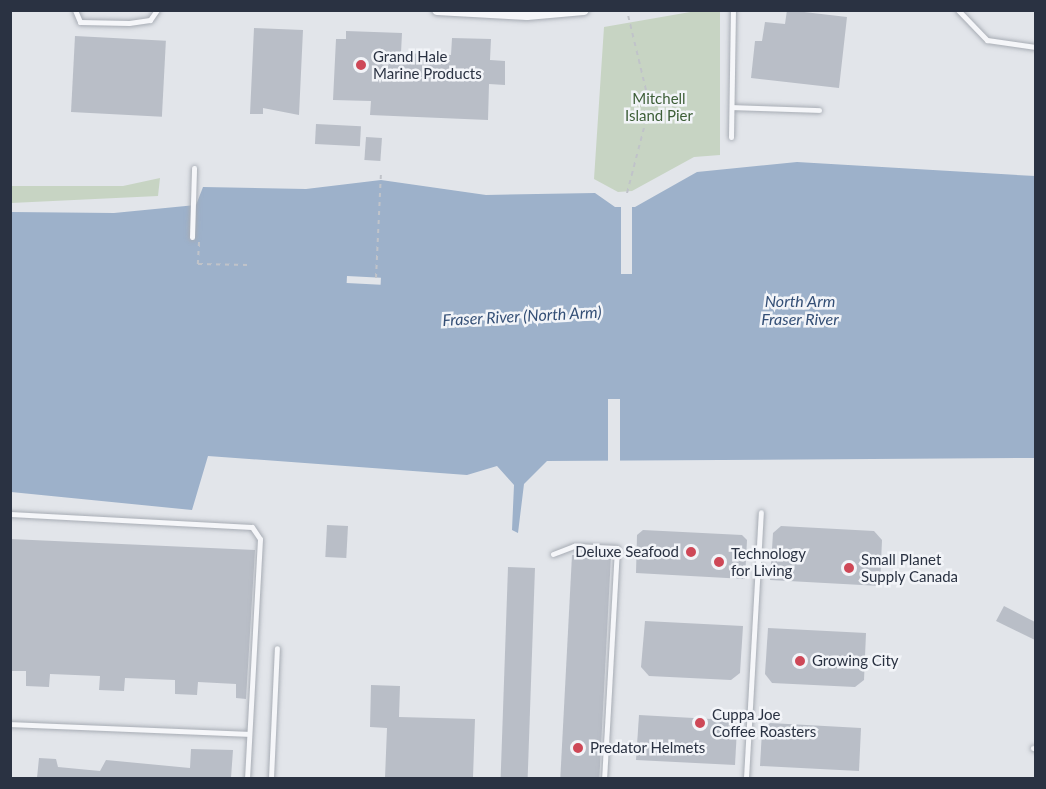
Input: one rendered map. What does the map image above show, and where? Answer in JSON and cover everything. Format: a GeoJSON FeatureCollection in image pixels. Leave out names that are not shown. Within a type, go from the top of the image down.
{"type":"FeatureCollection","features":[{"type":"Feature","properties":{"kind":"street"},"geometry":{"type":"LineString","coordinates":[[437,10],[526,15],[584,10]]}},
{"type":"Feature","properties":{"kind":"lane"},"geometry":{"type":"LineString","coordinates":[[75,10],[80,22],[129,24],[150,20],[157,10]]}},
{"type":"Feature","properties":{"kind":"lane"},"geometry":{"type":"LineString","coordinates":[[731,137],[733,10]]}},
{"type":"Feature","properties":{"kind":"lane"},"geometry":{"type":"LineString","coordinates":[[958,10],[987,40],[1035,47]]}},
{"type":"Feature","properties":{"kind":"lane"},"geometry":{"type":"LineString","coordinates":[[732,107],[819,110]]}},
{"type":"Feature","properties":{"kind":"lane"},"geometry":{"type":"LineString","coordinates":[[192,237],[194,168]]}},
{"type":"Feature","properties":{"kind":"lane"},"geometry":{"type":"LineString","coordinates":[[746,778],[760,512]]}},
{"type":"Feature","properties":{"kind":"lane"},"geometry":{"type":"LineString","coordinates":[[10,514],[252,527],[260,539],[247,778]]}},
{"type":"Feature","properties":{"kind":"lane"},"geometry":{"type":"LineString","coordinates":[[553,554],[574,546],[617,548],[604,778]]}},
{"type":"Feature","properties":{"kind":"lane"},"geometry":{"type":"LineString","coordinates":[[271,778],[277,648]]}},
{"type":"Feature","properties":{"kind":"lane"},"geometry":{"type":"LineString","coordinates":[[10,724],[249,734]]}},
{"type":"Feature","properties":{"kind":"path"},"geometry":{"type":"LineString","coordinates":[[627,194],[645,124],[646,90],[628,15]]}},
{"type":"Feature","properties":{"kind":"path"},"geometry":{"type":"LineString","coordinates":[[376,278],[381,171]]}},
{"type":"Feature","properties":{"kind":"path"},"geometry":{"type":"LineString","coordinates":[[200,231],[198,264],[248,265]]}},
{"type":"Feature","properties":{"kind":"green space","name":"Mitchell Island Pier"},"geometry":{"type":"Polygon","coordinates":[[[696,11],[720,11],[720,155],[694,157],[632,191],[618,192],[594,179],[604,27],[696,11]]]}},
{"type":"Feature","properties":{"kind":"green space"},"geometry":{"type":"Polygon","coordinates":[[[160,178],[158,196],[11,203],[11,186],[123,186],[160,178]]]}},
{"type":"Feature","properties":{"kind":"water","name":"North Arm Fraser River"},"geometry":{"type":"Polygon","coordinates":[[[797,162],[1035,176],[1035,458],[547,461],[524,484],[518,533],[512,530],[514,485],[497,466],[467,475],[208,456],[192,510],[11,492],[11,212],[114,213],[196,205],[203,187],[306,189],[381,180],[486,195],[595,193],[615,207],[635,207],[697,172],[797,162]]]}},
{"type":"Feature","properties":{"kind":"pier"},"geometry":{"type":"Polygon","coordinates":[[[621,204],[632,204],[632,274],[621,274],[621,204]]]}},
{"type":"Feature","properties":{"kind":"pier"},"geometry":{"type":"Polygon","coordinates":[[[347,276],[381,278],[381,285],[347,283],[347,276]]]}},
{"type":"Feature","properties":{"kind":"pier"},"geometry":{"type":"Polygon","coordinates":[[[608,399],[620,399],[620,464],[608,464],[608,399]]]}},
{"type":"Feature","properties":{"kind":"building"},"geometry":{"type":"Polygon","coordinates":[[[787,10],[847,17],[839,88],[751,78],[755,41],[762,41],[765,22],[785,24],[787,10]]]}},
{"type":"Feature","properties":{"kind":"building"},"geometry":{"type":"Polygon","coordinates":[[[254,28],[303,30],[299,115],[263,108],[263,114],[250,114],[254,28]]]}},
{"type":"Feature","properties":{"kind":"building"},"geometry":{"type":"Polygon","coordinates":[[[346,31],[402,33],[401,53],[451,55],[452,38],[491,39],[490,60],[505,61],[505,85],[489,84],[488,120],[370,115],[371,101],[333,100],[336,39],[346,39],[346,31]]]}},
{"type":"Feature","properties":{"kind":"building"},"geometry":{"type":"Polygon","coordinates":[[[75,36],[166,41],[162,117],[71,112],[75,36]]]}},
{"type":"Feature","properties":{"kind":"building"},"geometry":{"type":"Polygon","coordinates":[[[316,124],[361,126],[360,146],[315,144],[316,124]]]}},
{"type":"Feature","properties":{"kind":"building"},"geometry":{"type":"Polygon","coordinates":[[[366,137],[382,138],[380,161],[364,160],[366,137]]]}},
{"type":"Feature","properties":{"kind":"building"},"geometry":{"type":"Polygon","coordinates":[[[327,525],[348,526],[346,558],[325,557],[327,525]]]}},
{"type":"Feature","properties":{"kind":"building"},"geometry":{"type":"Polygon","coordinates":[[[781,526],[874,531],[882,540],[880,586],[770,580],[773,533],[781,526]]]}},
{"type":"Feature","properties":{"kind":"building"},"geometry":{"type":"Polygon","coordinates":[[[643,530],[742,535],[747,540],[745,579],[636,573],[637,535],[643,530]]]}},
{"type":"Feature","properties":{"kind":"building"},"geometry":{"type":"Polygon","coordinates":[[[10,539],[255,550],[246,699],[236,698],[236,684],[198,682],[197,695],[175,694],[175,680],[125,678],[124,691],[99,690],[100,676],[50,674],[49,687],[26,686],[26,671],[10,671],[10,539]]]}},
{"type":"Feature","properties":{"kind":"building"},"geometry":{"type":"Polygon","coordinates":[[[572,555],[611,557],[599,778],[560,778],[572,555]]]}},
{"type":"Feature","properties":{"kind":"building"},"geometry":{"type":"Polygon","coordinates":[[[508,567],[535,568],[528,778],[501,778],[508,567]]]}},
{"type":"Feature","properties":{"kind":"building"},"geometry":{"type":"Polygon","coordinates":[[[1004,606],[1035,622],[1035,640],[996,621],[1004,606]]]}},
{"type":"Feature","properties":{"kind":"building"},"geometry":{"type":"Polygon","coordinates":[[[645,621],[743,626],[740,673],[731,680],[649,676],[641,667],[645,621]]]}},
{"type":"Feature","properties":{"kind":"building"},"geometry":{"type":"Polygon","coordinates":[[[768,628],[866,633],[864,680],[855,687],[772,683],[765,674],[768,628]]]}},
{"type":"Feature","properties":{"kind":"building"},"geometry":{"type":"Polygon","coordinates":[[[371,685],[400,686],[399,717],[475,719],[473,778],[385,778],[387,728],[370,727],[371,685]]]}},
{"type":"Feature","properties":{"kind":"building"},"geometry":{"type":"Polygon","coordinates":[[[639,715],[730,720],[737,729],[735,765],[636,760],[639,715]]]}},
{"type":"Feature","properties":{"kind":"building"},"geometry":{"type":"Polygon","coordinates":[[[770,723],[861,728],[859,771],[760,766],[762,731],[770,723]]]}},
{"type":"Feature","properties":{"kind":"building"},"geometry":{"type":"Polygon","coordinates":[[[191,749],[233,750],[231,778],[37,778],[39,758],[56,759],[58,767],[100,771],[106,760],[190,768],[191,749]]]}},
{"type":"Feature","properties":{"kind":"place","name":"Grand Hale Marine Products"},"geometry":{"type":"Point","coordinates":[361,65]}},
{"type":"Feature","properties":{"kind":"place","name":"Deluxe Seafood"},"geometry":{"type":"Point","coordinates":[691,552]}},
{"type":"Feature","properties":{"kind":"place","name":"Technology for Living"},"geometry":{"type":"Point","coordinates":[719,562]}},
{"type":"Feature","properties":{"kind":"place","name":"Small Planet Supply Canada"},"geometry":{"type":"Point","coordinates":[849,568]}},
{"type":"Feature","properties":{"kind":"place","name":"Growing City"},"geometry":{"type":"Point","coordinates":[800,661]}},
{"type":"Feature","properties":{"kind":"place","name":"Cuppa Joe Coffee Roasters"},"geometry":{"type":"Point","coordinates":[700,723]}},
{"type":"Feature","properties":{"kind":"place","name":"Predator Helmets"},"geometry":{"type":"Point","coordinates":[578,748]}},
{"type":"Feature","properties":{"kind":"water label","name":"Fraser River (North Arm)"},"geometry":{"type":"Point","coordinates":[522,316]}}]}
